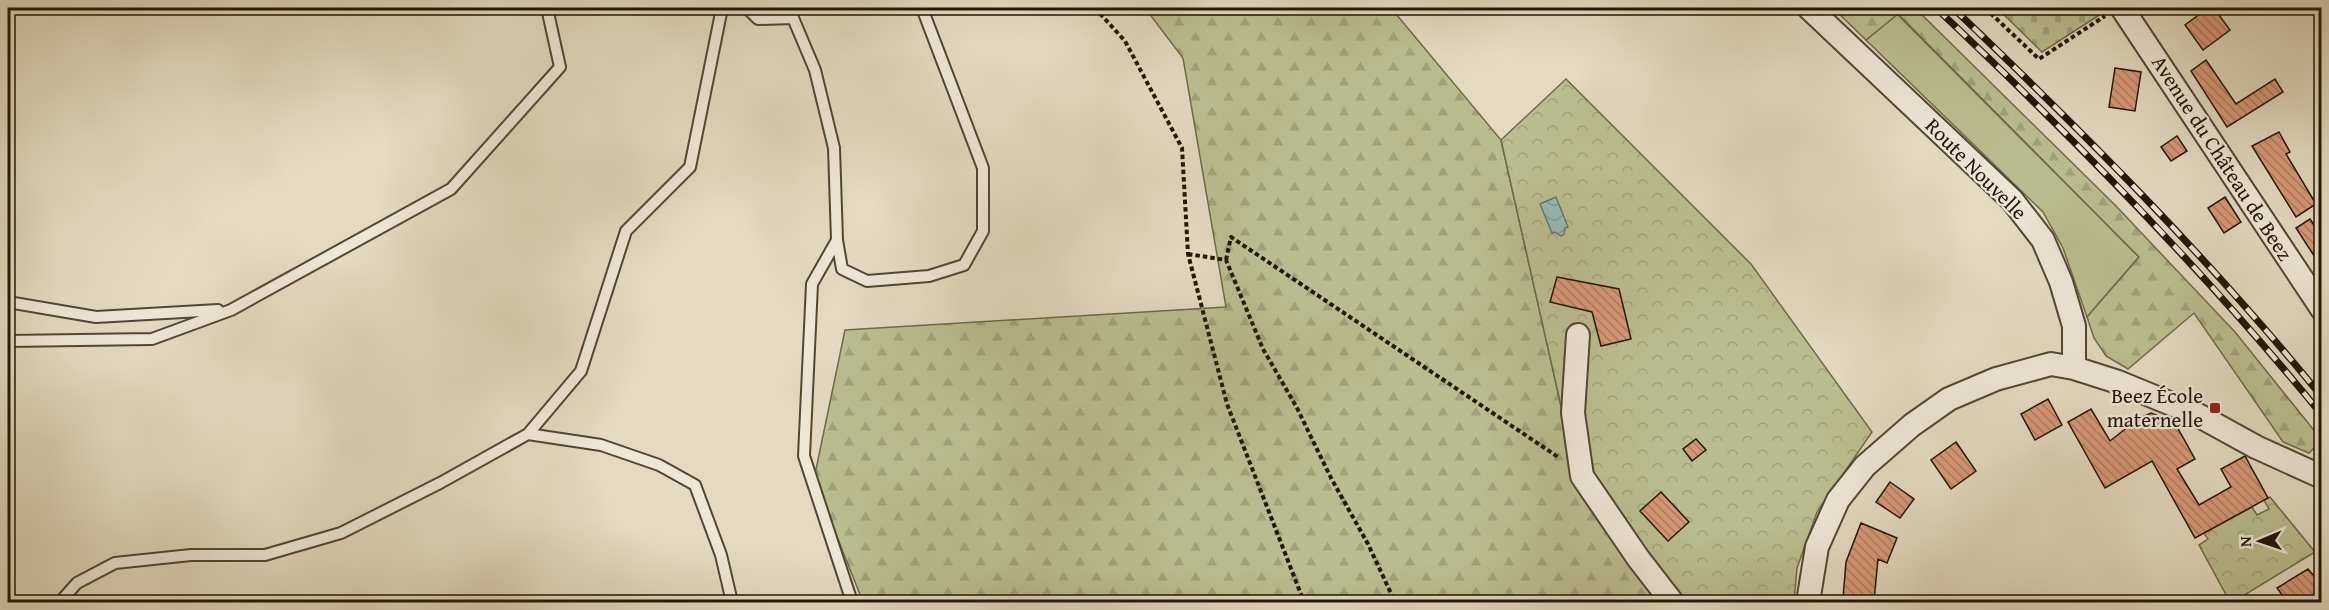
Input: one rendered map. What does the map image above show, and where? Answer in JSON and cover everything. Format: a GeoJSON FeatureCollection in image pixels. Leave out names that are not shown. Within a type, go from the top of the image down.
{"type":"FeatureCollection","features":[{"type":"Feature","properties":{"kind":"street","name":"Route Nouvelle"},"geometry":{"type":"LineString","coordinates":[[1809,8],[2012,200],[2043,240],[2061,282],[2074,326],[2074,368]]}},
{"type":"Feature","properties":{"kind":"street","name":"Avenue du Château de Beez"},"geometry":{"type":"LineString","coordinates":[[2115,11],[2322,309]]}},
{"type":"Feature","properties":{"kind":"street"},"geometry":{"type":"LineString","coordinates":[[1578,335],[1573,413],[1582,476],[1672,603]]}},
{"type":"Feature","properties":{"kind":"street"},"geometry":{"type":"LineString","coordinates":[[1808,603],[1818,547],[1838,500],[1865,466],[1912,425],[1949,399],[1996,379],[2051,364],[2074,368],[2118,382],[2196,414],[2256,447],[2322,477]]}},
{"type":"Feature","properties":{"kind":"lane"},"geometry":{"type":"LineString","coordinates":[[8,341],[152,339],[231,310],[451,189],[560,67],[547,8]]}},
{"type":"Feature","properties":{"kind":"lane"},"geometry":{"type":"LineString","coordinates":[[60,603],[77,583],[115,563],[191,555],[265,555],[341,533],[440,483],[528,434],[581,371],[626,231],[690,167],[722,8]]}},
{"type":"Feature","properties":{"kind":"lane"},"geometry":{"type":"LineString","coordinates":[[747,8],[758,20],[792,13],[815,70],[834,148],[837,240],[842,269],[867,281],[928,276],[964,265],[983,231],[983,168],[922,8]]}},
{"type":"Feature","properties":{"kind":"lane"},"geometry":{"type":"LineString","coordinates":[[837,240],[812,284],[804,456],[852,603]]}},
{"type":"Feature","properties":{"kind":"lane"},"geometry":{"type":"LineString","coordinates":[[8,302],[96,317],[231,310]]}},
{"type":"Feature","properties":{"kind":"lane"},"geometry":{"type":"LineString","coordinates":[[528,434],[601,445],[659,465],[695,485],[722,555],[732,603]]}},
{"type":"Feature","properties":{"kind":"path"},"geometry":{"type":"LineString","coordinates":[[1095,8],[1125,41],[1182,148],[1188,254],[1227,404],[1304,603]]}},
{"type":"Feature","properties":{"kind":"path"},"geometry":{"type":"LineString","coordinates":[[1985,8],[2039,60],[2115,11]]}},
{"type":"Feature","properties":{"kind":"path"},"geometry":{"type":"LineString","coordinates":[[1395,603],[1368,544],[1331,478],[1297,408],[1263,350],[1226,260],[1232,237],[1575,468],[1582,476]]}},
{"type":"Feature","properties":{"kind":"path"},"geometry":{"type":"LineString","coordinates":[[1188,254],[1226,260]]}},
{"type":"Feature","properties":{"kind":"green space"},"geometry":{"type":"Polygon","coordinates":[[[1145,8],[1391,8],[1501,140],[1575,468],[1659,602],[863,602],[814,479],[845,330],[1226,307],[1183,58],[1145,8]]]}},
{"type":"Feature","properties":{"kind":"green space"},"geometry":{"type":"Polygon","coordinates":[[[1833,8],[1915,8],[2116,206],[2235,332],[2321,441],[2309,453],[2283,442],[2194,313],[2128,369],[2106,356],[2094,338],[2087,317],[2139,257],[1898,14],[1866,40],[1833,8]]]}},
{"type":"Feature","properties":{"kind":"green space"},"geometry":{"type":"Polygon","coordinates":[[[1997,8],[2105,8],[2107,10],[2042,52],[1997,8]]]}},
{"type":"Feature","properties":{"kind":"green space"},"geometry":{"type":"Polygon","coordinates":[[[1897,14],[2139,257],[2087,317],[2063,248],[2043,212],[1866,40],[1897,14]]]}},
{"type":"Feature","properties":{"kind":"green space"},"geometry":{"type":"Polygon","coordinates":[[[1566,79],[1751,264],[1872,432],[1817,512],[1797,568],[1794,602],[1659,602],[1575,468],[1501,140],[1566,79]]]}},
{"type":"Feature","properties":{"kind":"green space"},"geometry":{"type":"Polygon","coordinates":[[[2270,497],[2315,552],[2230,602],[2199,545],[2208,539],[2204,533],[2252,507],[2257,515],[2269,509],[2264,500],[2270,497]]]}},
{"type":"Feature","properties":{"kind":"water"},"geometry":{"type":"Polygon","coordinates":[[[1556,197],[1568,227],[1561,236],[1555,232],[1552,233],[1540,204],[1556,197]]]}},
{"type":"Feature","properties":{"kind":"building"},"geometry":{"type":"Polygon","coordinates":[[[2208,8],[2214,8],[2230,30],[2203,50],[2185,25],[2208,8]]]}},
{"type":"Feature","properties":{"kind":"building"},"geometry":{"type":"Polygon","coordinates":[[[2206,60],[2236,104],[2275,79],[2283,92],[2227,127],[2191,71],[2206,60]]]}},
{"type":"Feature","properties":{"kind":"building"},"geometry":{"type":"Polygon","coordinates":[[[2115,68],[2141,72],[2135,111],[2109,107],[2115,68]]]}},
{"type":"Feature","properties":{"kind":"building"},"geometry":{"type":"Polygon","coordinates":[[[2279,132],[2290,152],[2286,154],[2316,204],[2296,217],[2252,146],[2279,132]]]}},
{"type":"Feature","properties":{"kind":"building"},"geometry":{"type":"Polygon","coordinates":[[[2177,136],[2187,151],[2171,161],[2161,147],[2177,136]]]}},
{"type":"Feature","properties":{"kind":"building"},"geometry":{"type":"Polygon","coordinates":[[[2225,197],[2241,222],[2224,233],[2208,208],[2225,197]]]}},
{"type":"Feature","properties":{"kind":"building"},"geometry":{"type":"Polygon","coordinates":[[[2310,219],[2322,237],[2322,268],[2296,228],[2310,219]]]}},
{"type":"Feature","properties":{"kind":"building"},"geometry":{"type":"Polygon","coordinates":[[[1557,277],[1619,289],[1631,339],[1601,346],[1592,312],[1550,302],[1557,277]]]}},
{"type":"Feature","properties":{"kind":"building"},"geometry":{"type":"Polygon","coordinates":[[[2048,399],[2062,425],[2035,440],[2021,414],[2048,399]]]}},
{"type":"Feature","properties":{"kind":"building"},"geometry":{"type":"Polygon","coordinates":[[[2091,409],[2110,441],[2138,419],[2151,413],[2164,418],[2170,429],[2176,425],[2195,459],[2177,469],[2199,505],[2231,487],[2221,469],[2245,456],[2268,498],[2195,538],[2152,461],[2105,488],[2068,422],[2091,409]]]}},
{"type":"Feature","properties":{"kind":"building"},"geometry":{"type":"Polygon","coordinates":[[[1696,439],[1706,450],[1692,461],[1683,449],[1696,439]]]}},
{"type":"Feature","properties":{"kind":"building"},"geometry":{"type":"Polygon","coordinates":[[[1956,442],[1976,471],[1951,489],[1931,460],[1956,442]]]}},
{"type":"Feature","properties":{"kind":"building"},"geometry":{"type":"Polygon","coordinates":[[[1890,482],[1914,499],[1900,518],[1876,502],[1890,482]]]}},
{"type":"Feature","properties":{"kind":"building"},"geometry":{"type":"Polygon","coordinates":[[[1661,492],[1689,522],[1668,541],[1640,511],[1661,492]]]}},
{"type":"Feature","properties":{"kind":"building"},"geometry":{"type":"Polygon","coordinates":[[[1861,523],[1897,538],[1887,563],[1878,559],[1874,601],[1843,598],[1846,562],[1861,523]]]}},
{"type":"Feature","properties":{"kind":"building"},"geometry":{"type":"Polygon","coordinates":[[[2308,569],[2322,585],[2322,591],[2306,603],[2288,603],[2277,588],[2308,569]]]}},
{"type":"Feature","properties":{"kind":"railway"},"geometry":{"type":"LineString","coordinates":[[1936,8],[2136,205],[2231,308],[2322,415]]}},
{"type":"Feature","properties":{"kind":"railway"},"geometry":{"type":"LineString","coordinates":[[1953,8],[2144,196],[2235,295],[2322,397]]}},
{"type":"Feature","properties":{"kind":"place","name":"Beez École maternelle"},"geometry":{"type":"Point","coordinates":[2215,408]}}]}
